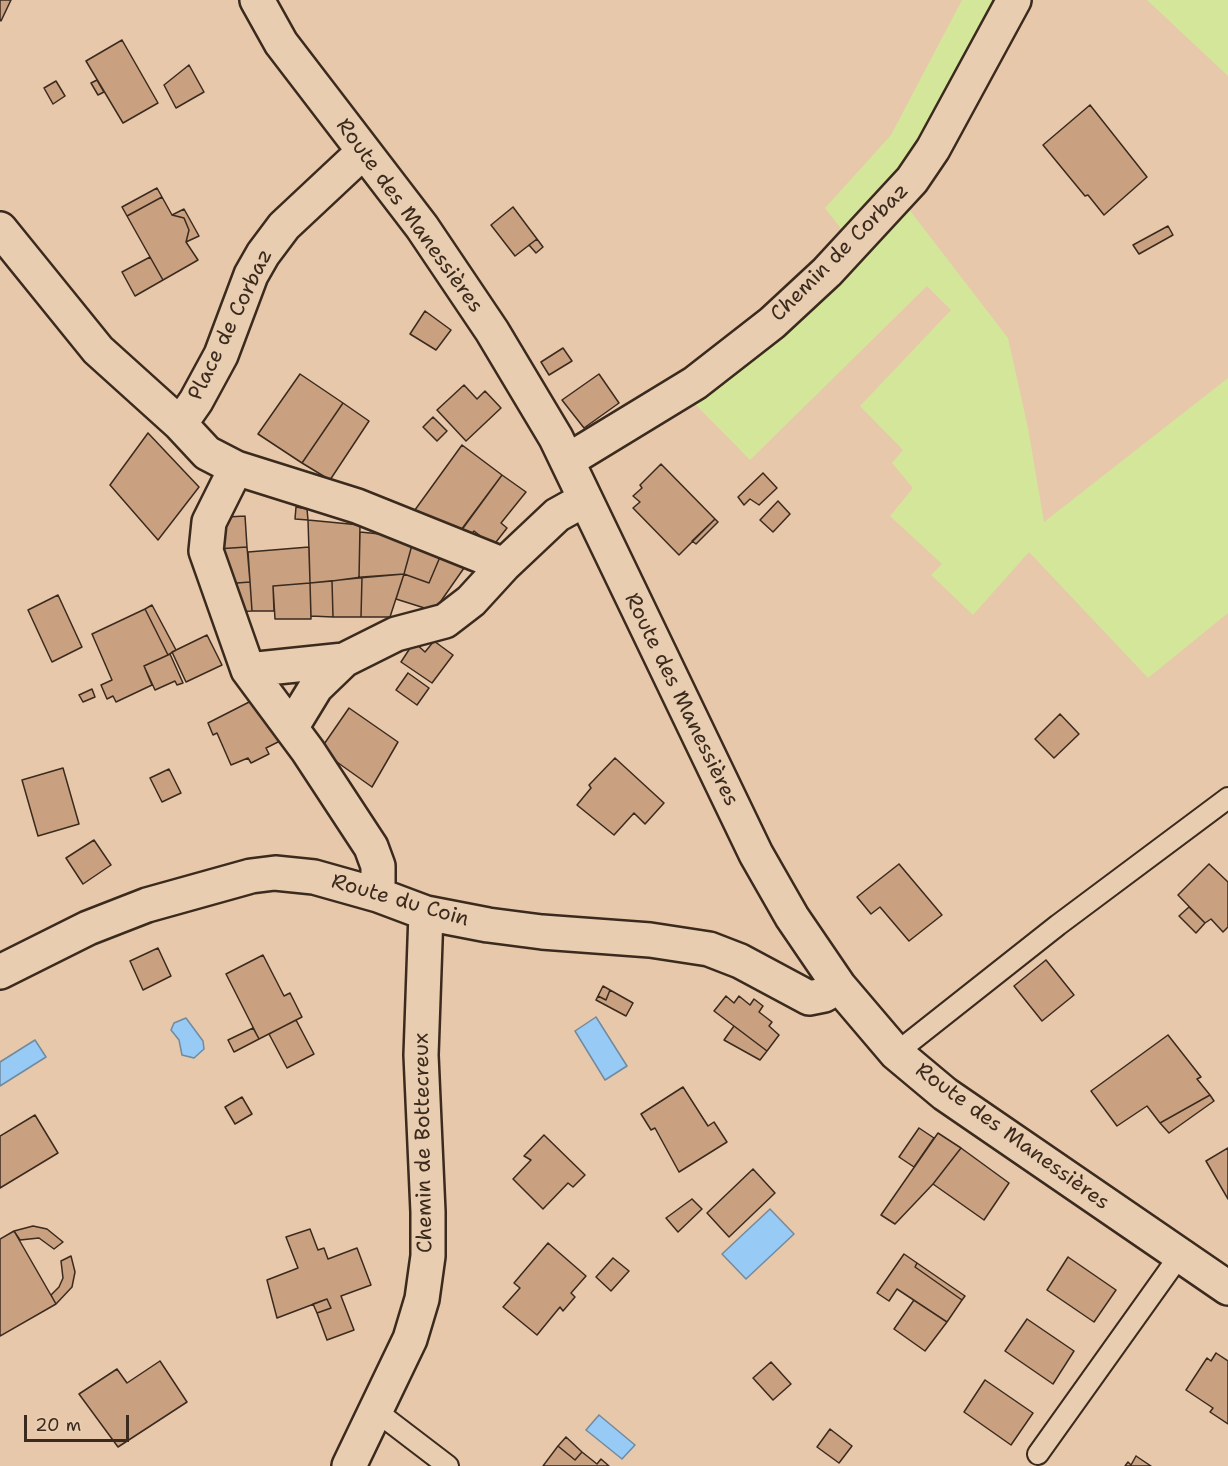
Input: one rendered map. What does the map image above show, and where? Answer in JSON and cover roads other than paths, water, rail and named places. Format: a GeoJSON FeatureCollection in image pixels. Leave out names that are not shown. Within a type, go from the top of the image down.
{"type":"FeatureCollection","features":[{"type":"Feature","properties":{"kind":"street","name":"Route des Manessières"},"geometry":{"type":"LineString","coordinates":[[258,0],[281,43],[422,227],[492,331],[567,461],[756,854],[792,917],[839,986],[896,1053],[945,1094],[1228,1288]]}},
{"type":"Feature","properties":{"kind":"street","name":"Chemin de Corbaz"},"geometry":{"type":"LineString","coordinates":[[567,461],[695,383],[772,323],[819,279],[912,180],[933,149],[1014,0]]}},
{"type":"Feature","properties":{"kind":"street","name":"Place de Corbaz"},"geometry":{"type":"LineString","coordinates":[[363,152],[284,226],[263,254],[251,275],[221,355],[196,401],[180,424],[207,453],[236,468],[357,506],[504,565]]}},
{"type":"Feature","properties":{"kind":"street"},"geometry":{"type":"LineString","coordinates":[[0,229],[98,350],[180,424]]}},
{"type":"Feature","properties":{"kind":"street"},"geometry":{"type":"LineString","coordinates":[[236,468],[209,522],[206,551],[248,670],[291,728],[371,847],[378,866],[378,895]]}},
{"type":"Feature","properties":{"kind":"street"},"geometry":{"type":"LineString","coordinates":[[291,728],[316,687],[344,660],[396,634],[445,621],[471,601],[504,565],[557,515],[584,500]]}},
{"type":"Feature","properties":{"kind":"street"},"geometry":{"type":"LineString","coordinates":[[248,670],[344,660]]}},
{"type":"Feature","properties":{"kind":"street","name":"Route du Coin"},"geometry":{"type":"LineString","coordinates":[[0,972],[88,928],[147,904],[250,876],[275,873],[314,876],[378,895],[426,913],[542,932],[650,940],[709,950],[740,961],[809,998],[824,995],[839,986]]}},
{"type":"Feature","properties":{"kind":"street","name":"Chemin de Bottecreux"},"geometry":{"type":"LineString","coordinates":[[349,1466],[410,1339],[422,1299],[428,1256],[421,1055],[426,913]]}},
{"type":"Feature","properties":{"kind":"lane"},"geometry":{"type":"LineString","coordinates":[[896,1053],[1067,918],[1228,798]]}},
{"type":"Feature","properties":{"kind":"lane"},"geometry":{"type":"LineString","coordinates":[[1038,1455],[1180,1255]]}},
{"type":"Feature","properties":{"kind":"lane"},"geometry":{"type":"LineString","coordinates":[[376,1411],[448,1466]]}},
{"type":"Feature","properties":{"kind":"water"},"geometry":{"type":"Polygon","coordinates":[[[596,1017],[627,1066],[605,1080],[575,1031],[596,1017]]]}},
{"type":"Feature","properties":{"kind":"water"},"geometry":{"type":"Polygon","coordinates":[[[186,1018],[203,1041],[204,1049],[194,1058],[182,1055],[179,1040],[171,1030],[174,1023],[186,1018]]]}},
{"type":"Feature","properties":{"kind":"water"},"geometry":{"type":"Polygon","coordinates":[[[35,1040],[46,1057],[0,1086],[0,1062],[35,1040]]]}},
{"type":"Feature","properties":{"kind":"water"},"geometry":{"type":"Polygon","coordinates":[[[770,1209],[794,1234],[746,1279],[722,1254],[770,1209]]]}},
{"type":"Feature","properties":{"kind":"water"},"geometry":{"type":"Polygon","coordinates":[[[599,1415],[635,1445],[622,1459],[586,1430],[599,1415]]]}}]}
